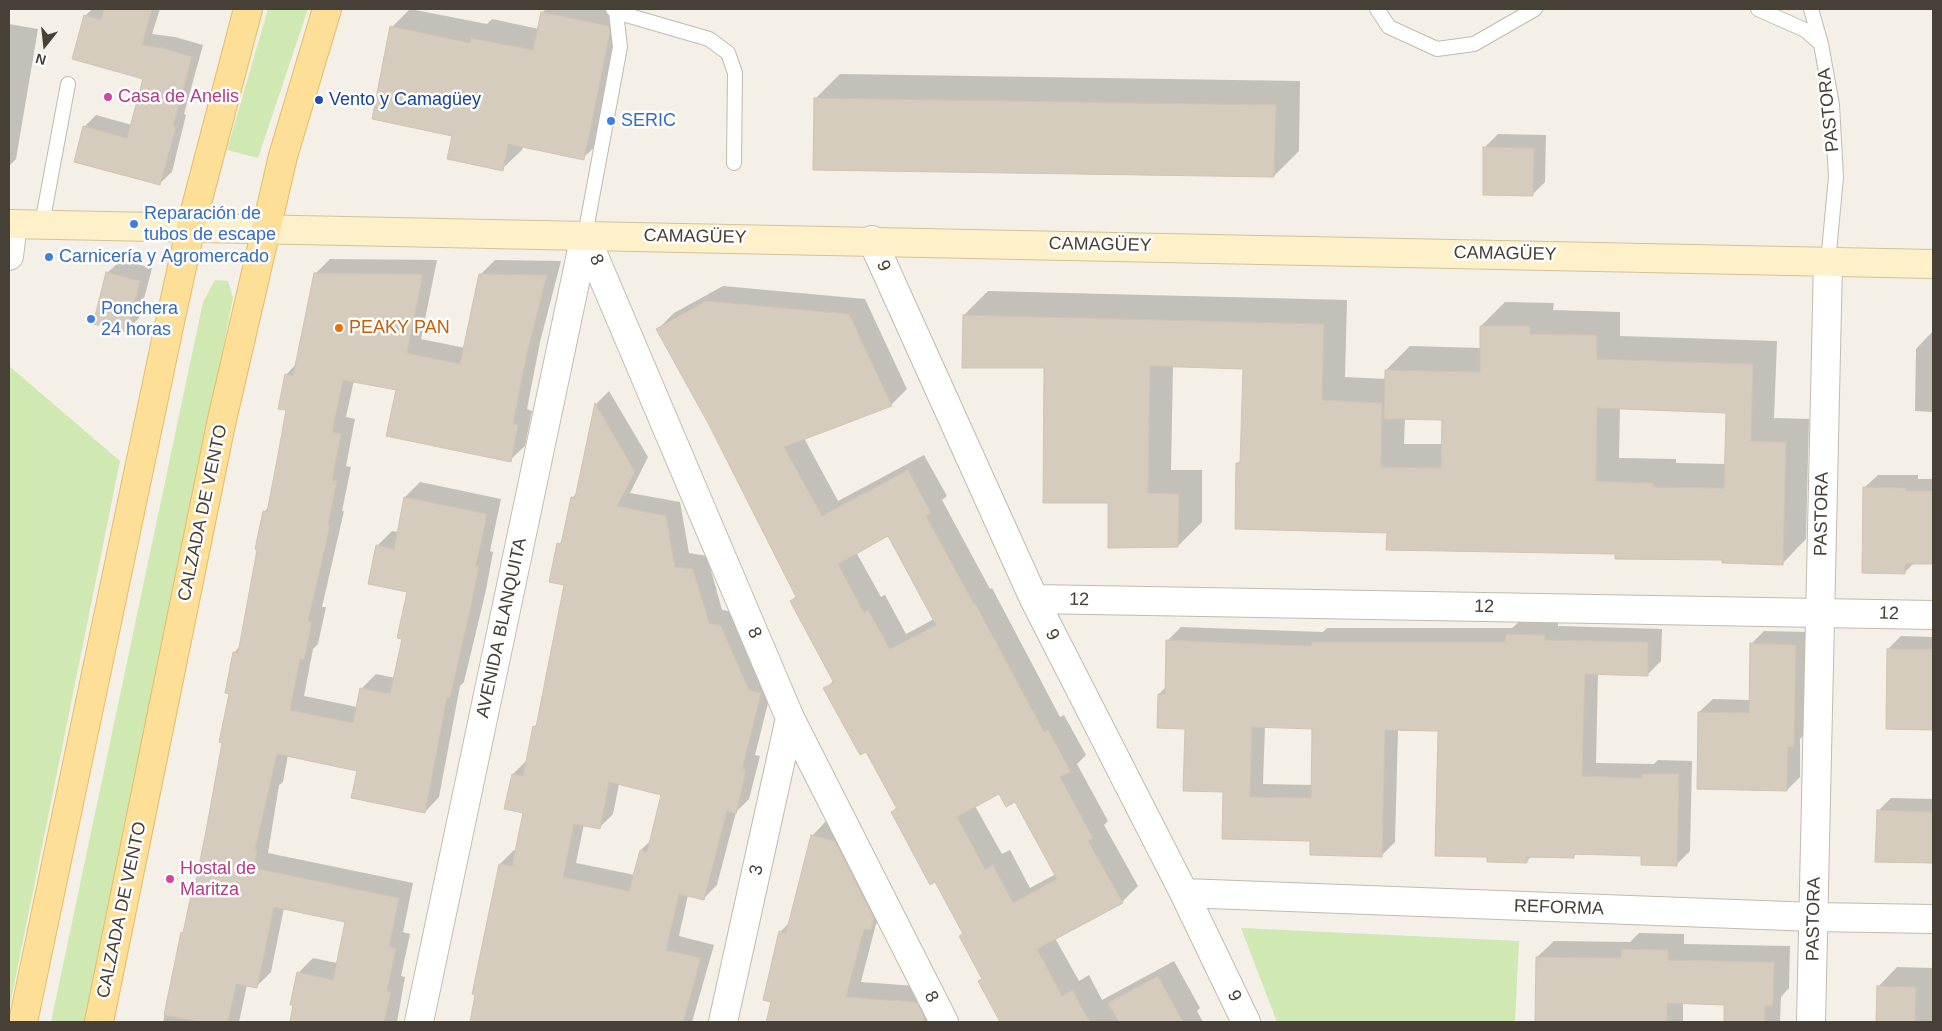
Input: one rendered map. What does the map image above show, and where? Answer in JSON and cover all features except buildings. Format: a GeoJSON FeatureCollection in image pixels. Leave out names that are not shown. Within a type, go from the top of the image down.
{"type":"FeatureCollection","features":[{"type":"Feature","properties":{"kind":"main road"},"geometry":{"type":"LineString","coordinates":[[23,1022],[191,226],[248,9]]}},
{"type":"Feature","properties":{"kind":"main road","name":"CALZADA DE VENTO"},"geometry":{"type":"LineString","coordinates":[[99,1022],[221,424],[283,156],[328,9]]}},
{"type":"Feature","properties":{"kind":"main road","name":"CAMAGÜEY"},"geometry":{"type":"LineString","coordinates":[[11,224],[266,227],[1933,264]]}},
{"type":"Feature","properties":{"kind":"street"},"geometry":{"type":"LineString","coordinates":[[9,256],[11,224]]}},
{"type":"Feature","properties":{"kind":"street","name":"8"},"geometry":{"type":"LineString","coordinates":[[585,235],[790,718],[944,1022]]}},
{"type":"Feature","properties":{"kind":"street","name":"AVENIDA BLANQUITA"},"geometry":{"type":"LineString","coordinates":[[419,1022],[585,235]]}},
{"type":"Feature","properties":{"kind":"street","name":"9"},"geometry":{"type":"LineString","coordinates":[[872,240],[1034,599],[1184,893],[1246,1022]]}},
{"type":"Feature","properties":{"kind":"street","name":"PASTORA"},"geometry":{"type":"LineString","coordinates":[[1811,1022],[1828,262]]}},
{"type":"Feature","properties":{"kind":"street","name":"12"},"geometry":{"type":"LineString","coordinates":[[1034,599],[1933,615]]}},
{"type":"Feature","properties":{"kind":"street","name":"3"},"geometry":{"type":"LineString","coordinates":[[724,1022],[790,718]]}},
{"type":"Feature","properties":{"kind":"street","name":"REFORMA"},"geometry":{"type":"LineString","coordinates":[[1184,893],[1814,917],[1933,919]]}},
{"type":"Feature","properties":{"kind":"lane"},"geometry":{"type":"LineString","coordinates":[[1377,9],[1389,27],[1437,49],[1474,44],[1535,9]]}},
{"type":"Feature","properties":{"kind":"lane"},"geometry":{"type":"LineString","coordinates":[[1758,9],[1805,30],[1821,44]]}},
{"type":"Feature","properties":{"kind":"lane","name":"PASTORA"},"geometry":{"type":"LineString","coordinates":[[1812,9],[1821,44],[1832,105],[1836,177],[1828,262]]}},
{"type":"Feature","properties":{"kind":"lane"},"geometry":{"type":"LineString","coordinates":[[585,235],[620,47],[614,10],[709,39],[728,53],[735,73],[734,163]]}},
{"type":"Feature","properties":{"kind":"lane"},"geometry":{"type":"LineString","coordinates":[[42,224],[68,84]]}},
{"type":"Feature","properties":{"kind":"green space"},"geometry":{"type":"Polygon","coordinates":[[[268,9],[308,9],[258,158],[227,150],[268,9]]]}},
{"type":"Feature","properties":{"kind":"green space"},"geometry":{"type":"Polygon","coordinates":[[[215,280],[228,281],[233,298],[125,847],[87,1022],[51,1022],[203,302],[215,280]]]}},
{"type":"Feature","properties":{"kind":"green space"},"geometry":{"type":"Polygon","coordinates":[[[9,366],[120,461],[9,1010],[9,366]]]}},
{"type":"Feature","properties":{"kind":"green space"},"geometry":{"type":"Polygon","coordinates":[[[1241,928],[1519,941],[1515,1022],[1277,1022],[1241,928]]]}},
{"type":"Feature","properties":{"kind":"place","name":"Casa de Anelis"},"geometry":{"type":"Point","coordinates":[108,97]}},
{"type":"Feature","properties":{"kind":"place","name":"Vento y Camagüey"},"geometry":{"type":"Point","coordinates":[319,100]}},
{"type":"Feature","properties":{"kind":"place","name":"SERIC"},"geometry":{"type":"Point","coordinates":[611,121]}},
{"type":"Feature","properties":{"kind":"place","name":"Reparación de tubos de escape"},"geometry":{"type":"Point","coordinates":[134,224]}},
{"type":"Feature","properties":{"kind":"place","name":"Carnicería y Agromercado"},"geometry":{"type":"Point","coordinates":[49,257]}},
{"type":"Feature","properties":{"kind":"place","name":"Ponchera 24 horas"},"geometry":{"type":"Point","coordinates":[91,319]}},
{"type":"Feature","properties":{"kind":"place","name":"PEAKY PAN"},"geometry":{"type":"Point","coordinates":[339,328]}},
{"type":"Feature","properties":{"kind":"place","name":"Hostal de Maritza"},"geometry":{"type":"Point","coordinates":[170,879]}}]}
